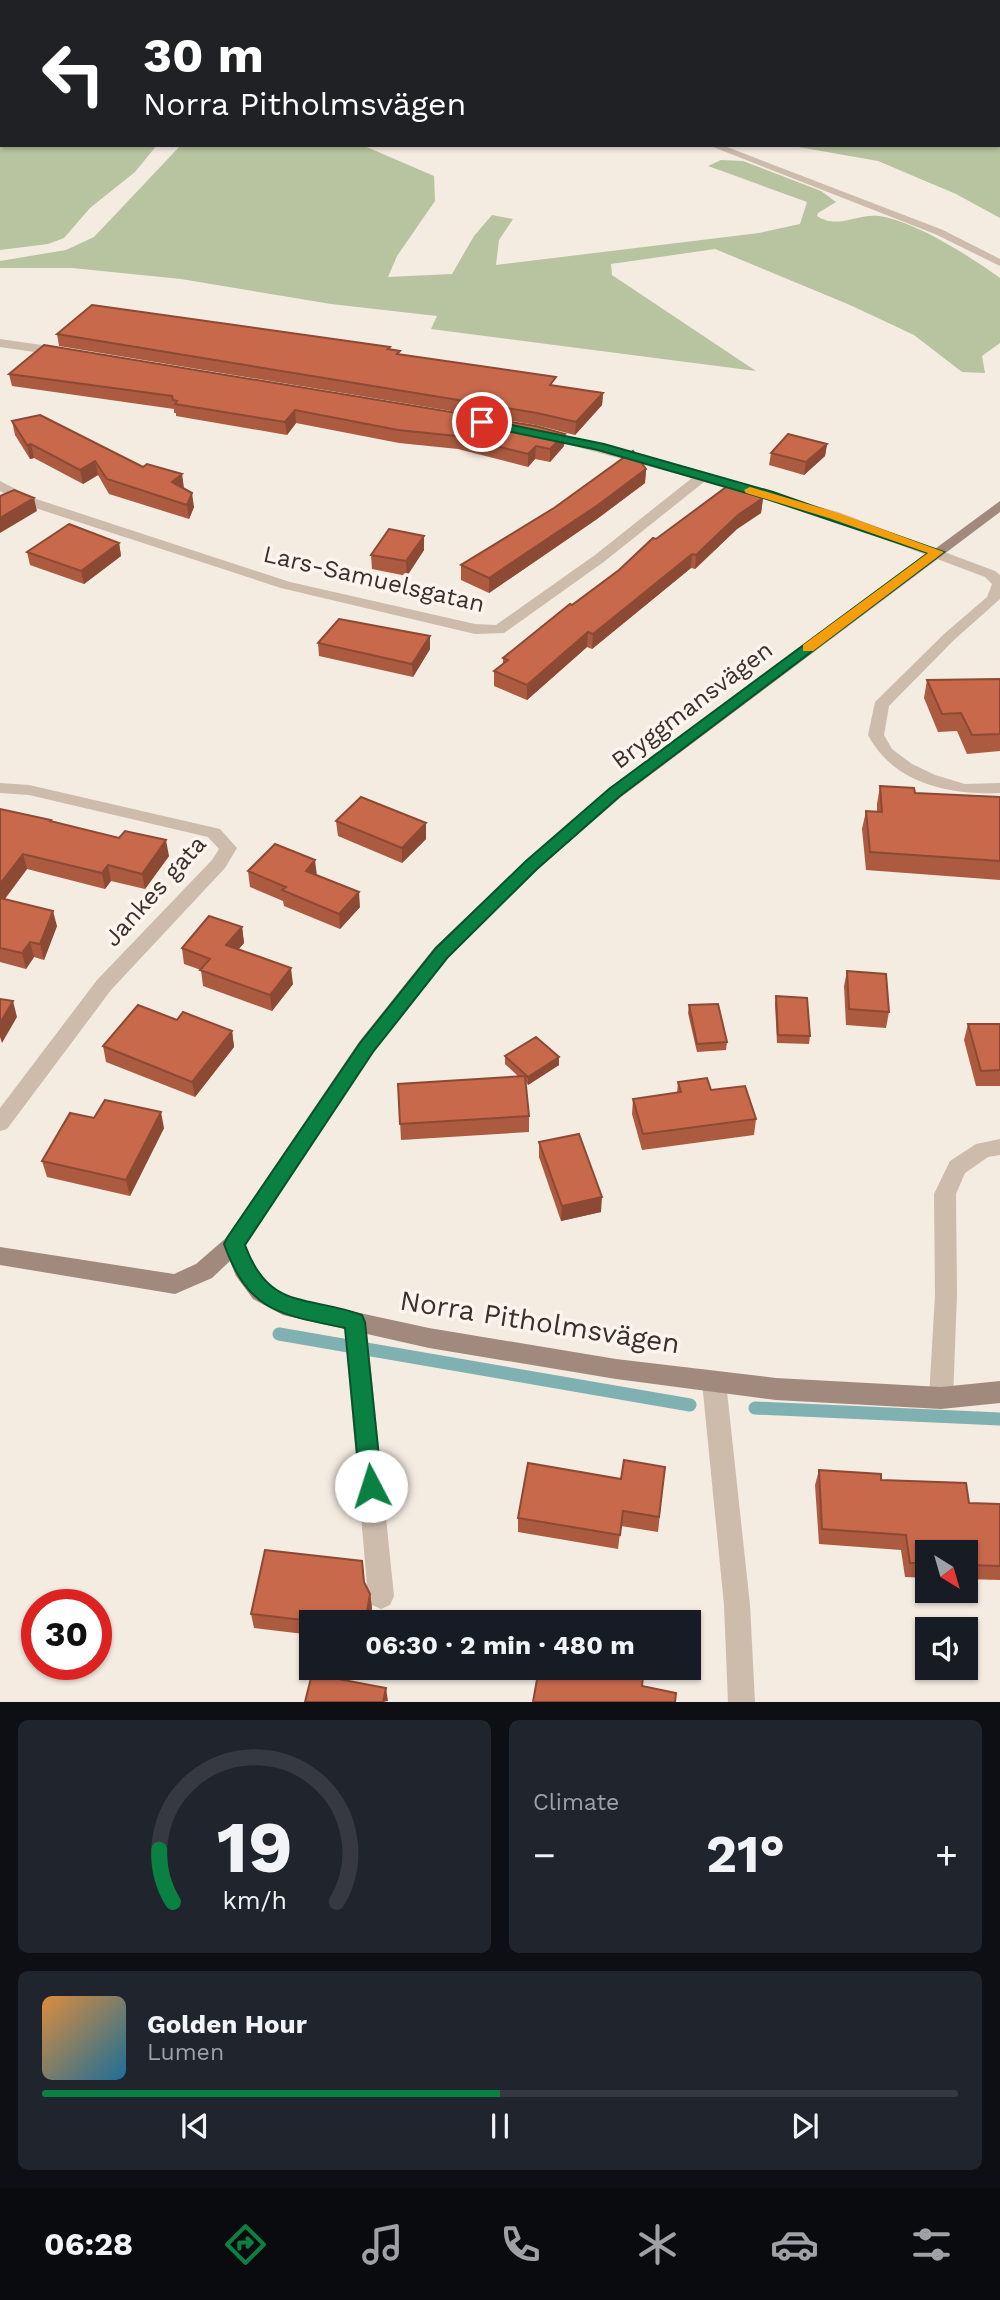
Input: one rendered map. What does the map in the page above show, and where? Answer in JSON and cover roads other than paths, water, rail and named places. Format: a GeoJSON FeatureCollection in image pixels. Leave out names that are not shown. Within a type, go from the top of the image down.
{"type":"FeatureCollection","features":[{"type":"Feature","properties":{"kind":"street"},"geometry":{"type":"LineString","coordinates":[[718,147],[939,232],[1000,263]]}},
{"type":"Feature","properties":{"kind":"street"},"geometry":{"type":"LineString","coordinates":[[0,343],[82,355]]}},
{"type":"Feature","properties":{"kind":"street"},"geometry":{"type":"LineString","coordinates":[[522,429],[600,447],[833,515],[990,574],[1000,583],[993,599],[949,637],[881,705],[876,735],[886,752],[906,768],[929,779],[965,789],[1000,788]]}},
{"type":"Feature","properties":{"kind":"street","name":"Lars-Samuelsgatan"},"geometry":{"type":"LineString","coordinates":[[0,485],[28,501],[286,586],[475,629],[499,630],[608,551],[702,477]]}},
{"type":"Feature","properties":{"kind":"street","name":"Bryggmansvägen"},"geometry":{"type":"LineString","coordinates":[[234,1244],[366,1047],[442,952],[531,865],[615,793],[1000,505]]}},
{"type":"Feature","properties":{"kind":"street","name":"Jankes gata"},"geometry":{"type":"LineString","coordinates":[[0,788],[29,790],[214,833],[228,848],[219,864],[104,985],[0,1123]]}},
{"type":"Feature","properties":{"kind":"street"},"geometry":{"type":"LineString","coordinates":[[941,1398],[946,1295],[945,1194],[957,1167],[983,1150],[1000,1147]]}},
{"type":"Feature","properties":{"kind":"street"},"geometry":{"type":"LineString","coordinates":[[0,1256],[175,1284],[204,1271],[234,1244]]}},
{"type":"Feature","properties":{"kind":"street","name":"Norra Pitholmsvägen"},"geometry":{"type":"LineString","coordinates":[[234,1244],[244,1269],[261,1292],[291,1308],[429,1338],[589,1365],[776,1390],[941,1398],[1000,1392]]}},
{"type":"Feature","properties":{"kind":"street"},"geometry":{"type":"LineString","coordinates":[[355,1322],[381,1596]]}},
{"type":"Feature","properties":{"kind":"street"},"geometry":{"type":"LineString","coordinates":[[714,1382],[737,1605],[742,1702]]}},
{"type":"Feature","properties":{"kind":"waterway"},"geometry":{"type":"LineString","coordinates":[[279,1334],[690,1405]]}},
{"type":"Feature","properties":{"kind":"waterway"},"geometry":{"type":"LineString","coordinates":[[755,1408],[1000,1419]]}}]}
